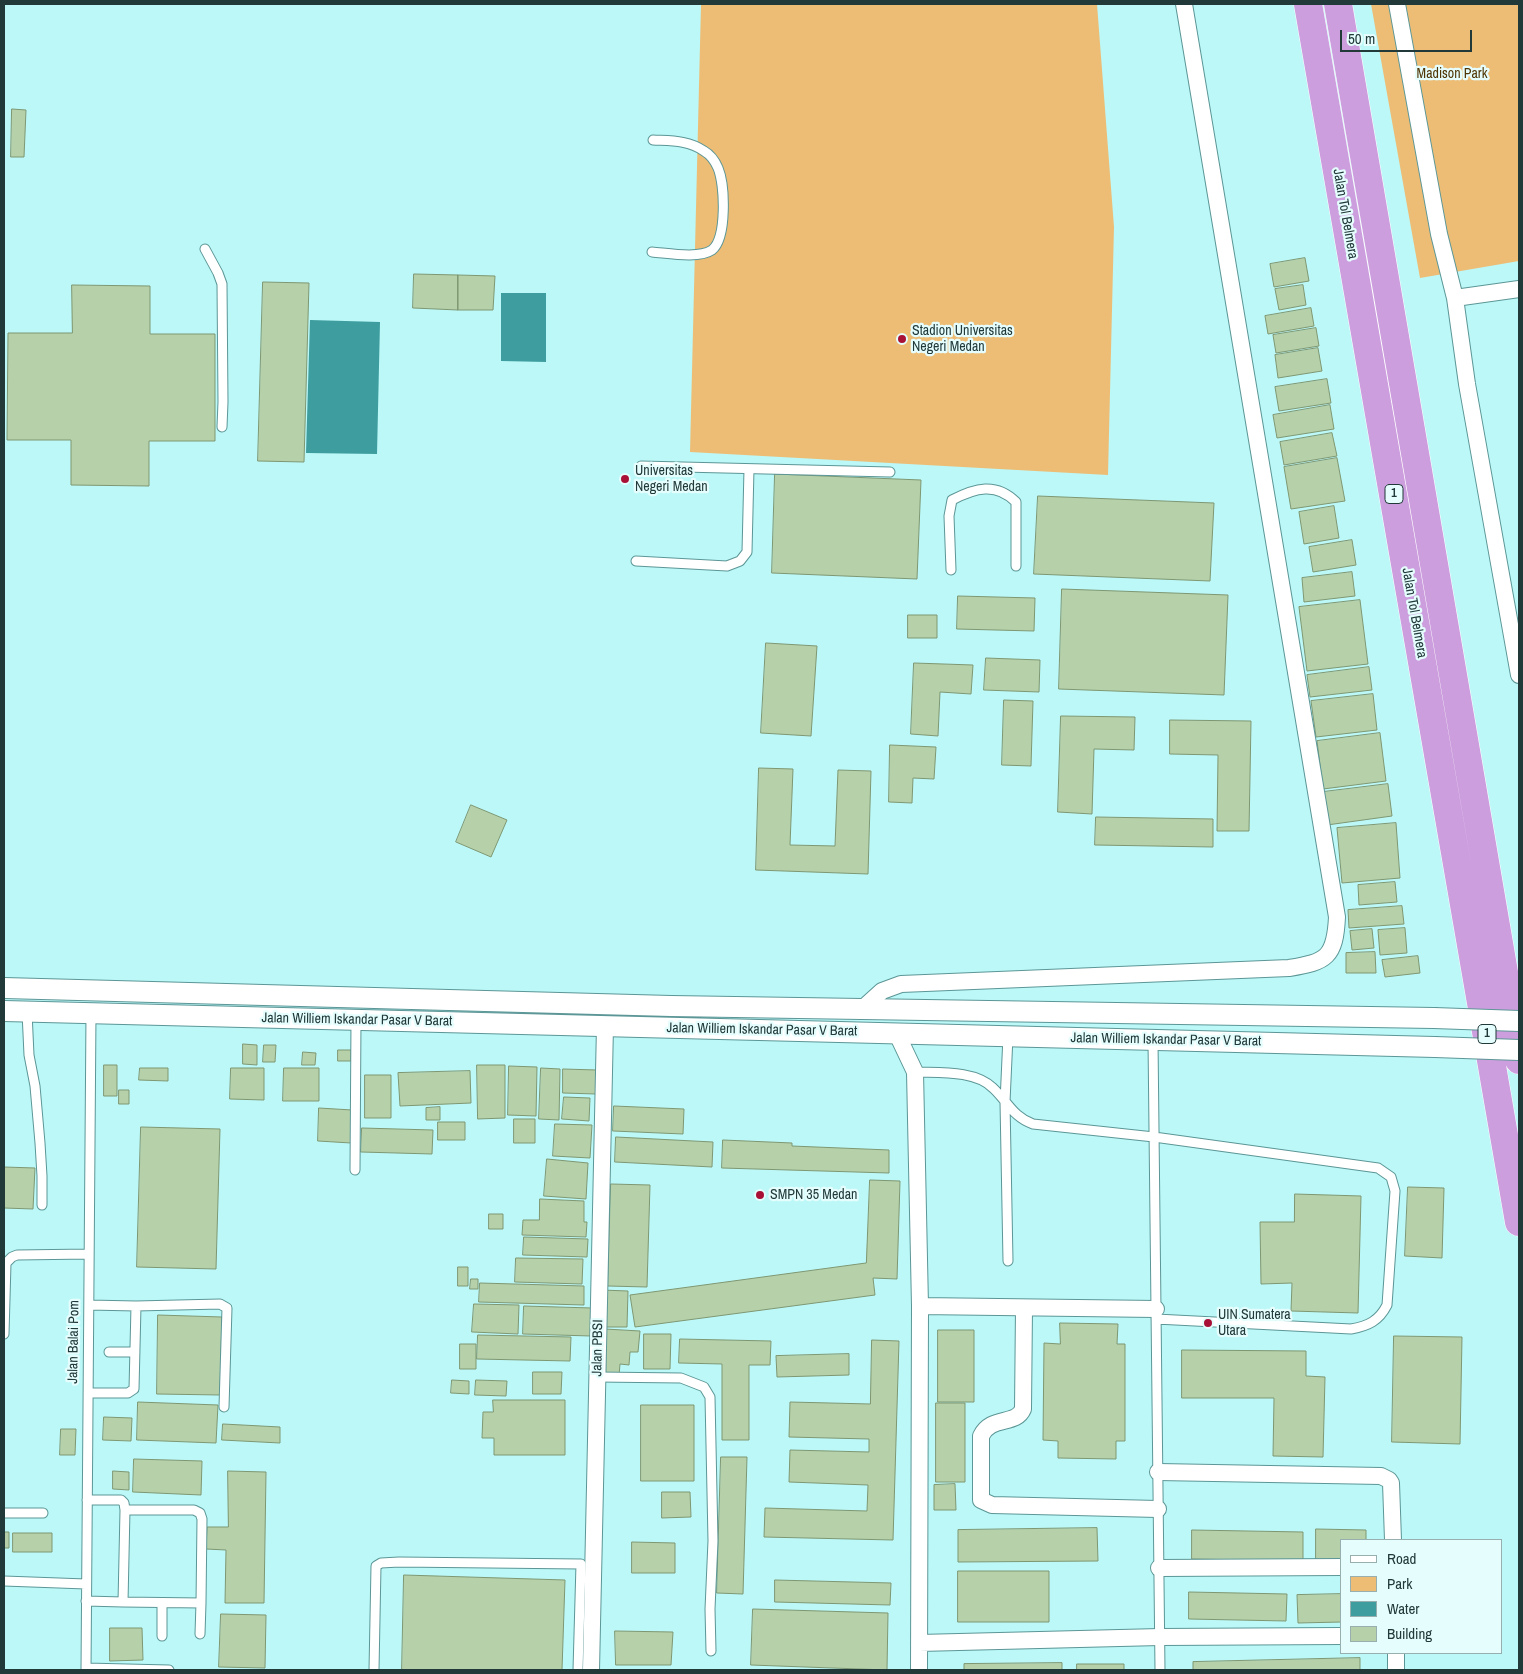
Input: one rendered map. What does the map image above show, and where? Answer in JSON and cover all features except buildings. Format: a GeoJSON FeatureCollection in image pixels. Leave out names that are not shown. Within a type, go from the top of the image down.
{"type":"FeatureCollection","features":[{"type":"Feature","properties":{"kind":"highway","name":"Jalan Tol Belmera"},"geometry":{"type":"LineString","coordinates":[[1308,4],[1519,1222]]}},
{"type":"Feature","properties":{"kind":"highway","name":"Jalan Tol Belmera"},"geometry":{"type":"LineString","coordinates":[[1338,4],[1519,1060]]}},
{"type":"Feature","properties":{"kind":"street"},"geometry":{"type":"LineString","coordinates":[[861,1010],[882,991],[901,984],[1289,968],[1306,966],[1319,961],[1329,954],[1333,947],[1336,936],[1336,917],[1184,4]]}},
{"type":"Feature","properties":{"kind":"street"},"geometry":{"type":"LineString","coordinates":[[1397,4],[1439,234],[1454,298],[1467,384],[1519,671]]}},
{"type":"Feature","properties":{"kind":"street"},"geometry":{"type":"LineString","coordinates":[[1454,298],[1519,289]]}},
{"type":"Feature","properties":{"kind":"street","name":"Jalan Williem Iskandar Pasar V Barat"},"geometry":{"type":"LineString","coordinates":[[4,988],[861,1010],[1434,1018],[1519,1021]]}},
{"type":"Feature","properties":{"kind":"street"},"geometry":{"type":"LineString","coordinates":[[91,990],[91,1013]]}},
{"type":"Feature","properties":{"kind":"street"},"geometry":{"type":"LineString","coordinates":[[323,997],[323,1019]]}},
{"type":"Feature","properties":{"kind":"street","name":"Jalan Williem Iskandar Pasar V Barat"},"geometry":{"type":"LineString","coordinates":[[4,1011],[1519,1050]]}},
{"type":"Feature","properties":{"kind":"street","name":"Jalan PBSI"},"geometry":{"type":"LineString","coordinates":[[591,1670],[604,1026]]}},
{"type":"Feature","properties":{"kind":"street"},"geometry":{"type":"LineString","coordinates":[[897,1034],[915,1072],[920,1306],[919,1670]]}},
{"type":"Feature","properties":{"kind":"street"},"geometry":{"type":"LineString","coordinates":[[920,1306],[1024,1308],[1156,1314]]}},
{"type":"Feature","properties":{"kind":"street"},"geometry":{"type":"LineString","coordinates":[[1024,1308],[1023,1410],[1014,1418],[989,1425],[981,1436],[981,1500],[992,1505],[1158,1509]]}},
{"type":"Feature","properties":{"kind":"street"},"geometry":{"type":"LineString","coordinates":[[1158,1472],[1385,1477],[1391,1483],[1393,1539]]}},
{"type":"Feature","properties":{"kind":"street"},"geometry":{"type":"LineString","coordinates":[[1159,1568],[1340,1567]]}},
{"type":"Feature","properties":{"kind":"street"},"geometry":{"type":"LineString","coordinates":[[919,1642],[1160,1637],[1340,1636]]}},
{"type":"Feature","properties":{"kind":"street"},"geometry":{"type":"LineString","coordinates":[[1396,1654],[1396,1670]]}},
{"type":"Feature","properties":{"kind":"lane"},"geometry":{"type":"LineString","coordinates":[[652,252],[699,254],[712,249],[718,241],[724,199],[718,169],[713,158],[695,146],[681,141],[653,140]]}},
{"type":"Feature","properties":{"kind":"lane"},"geometry":{"type":"LineString","coordinates":[[205,249],[222,284],[222,427]]}},
{"type":"Feature","properties":{"kind":"lane"},"geometry":{"type":"LineString","coordinates":[[641,466],[890,472]]}},
{"type":"Feature","properties":{"kind":"lane"},"geometry":{"type":"LineString","coordinates":[[636,561],[727,566],[740,561],[747,552],[749,469]]}},
{"type":"Feature","properties":{"kind":"lane"},"geometry":{"type":"LineString","coordinates":[[951,570],[949,516],[952,500],[968,491],[979,490],[1000,490],[1008,494],[1016,502],[1016,566]]}},
{"type":"Feature","properties":{"kind":"lane"},"geometry":{"type":"LineString","coordinates":[[26,1012],[29,1056],[38,1126],[42,1205]]}},
{"type":"Feature","properties":{"kind":"lane","name":"Jalan Balai Pom"},"geometry":{"type":"LineString","coordinates":[[86,1669],[91,1013]]}},
{"type":"Feature","properties":{"kind":"lane"},"geometry":{"type":"LineString","coordinates":[[355,1170],[356,1020]]}},
{"type":"Feature","properties":{"kind":"lane"},"geometry":{"type":"LineString","coordinates":[[1008,1036],[1005,1102],[1008,1262]]}},
{"type":"Feature","properties":{"kind":"lane"},"geometry":{"type":"LineString","coordinates":[[1153,1040],[1160,1670]]}},
{"type":"Feature","properties":{"kind":"lane"},"geometry":{"type":"LineString","coordinates":[[915,1072],[970,1076],[982,1080],[992,1087],[1014,1114],[1033,1124],[1154,1137],[1378,1168],[1391,1177],[1394,1191],[1387,1305],[1374,1322],[1351,1329],[1156,1314]]}},
{"type":"Feature","properties":{"kind":"lane"},"geometry":{"type":"LineString","coordinates":[[4,1334],[6,1263],[9,1259],[17,1255],[89,1254]]}},
{"type":"Feature","properties":{"kind":"lane"},"geometry":{"type":"LineString","coordinates":[[89,1305],[220,1304],[227,1308],[224,1407]]}},
{"type":"Feature","properties":{"kind":"lane"},"geometry":{"type":"LineString","coordinates":[[88,1393],[133,1392],[135,1387],[136,1306]]}},
{"type":"Feature","properties":{"kind":"lane"},"geometry":{"type":"LineString","coordinates":[[109,1352],[135,1352]]}},
{"type":"Feature","properties":{"kind":"lane"},"geometry":{"type":"LineString","coordinates":[[597,1377],[681,1378],[704,1387],[710,1397],[713,1541],[710,1609],[711,1651]]}},
{"type":"Feature","properties":{"kind":"lane"},"geometry":{"type":"LineString","coordinates":[[87,1500],[119,1500],[124,1503],[124,1602]]}},
{"type":"Feature","properties":{"kind":"lane"},"geometry":{"type":"LineString","coordinates":[[125,1510],[194,1510],[200,1513],[202,1519],[200,1634]]}},
{"type":"Feature","properties":{"kind":"lane"},"geometry":{"type":"LineString","coordinates":[[4,1513],[43,1513]]}},
{"type":"Feature","properties":{"kind":"lane"},"geometry":{"type":"LineString","coordinates":[[374,1670],[376,1566],[381,1563],[399,1562],[582,1564],[578,1670]]}},
{"type":"Feature","properties":{"kind":"lane"},"geometry":{"type":"LineString","coordinates":[[4,1581],[86,1584]]}},
{"type":"Feature","properties":{"kind":"lane"},"geometry":{"type":"LineString","coordinates":[[86,1601],[201,1603]]}},
{"type":"Feature","properties":{"kind":"lane"},"geometry":{"type":"LineString","coordinates":[[162,1602],[162,1636]]}},
{"type":"Feature","properties":{"kind":"lane"},"geometry":{"type":"LineString","coordinates":[[86,1669],[169,1670]]}},
{"type":"Feature","properties":{"kind":"green space","name":"Stadion Universitas Negeri Medan"},"geometry":{"type":"Polygon","coordinates":[[[701,4],[1097,4],[1114,227],[1108,475],[690,452],[701,4]]]}},
{"type":"Feature","properties":{"kind":"green space","name":"Madison Park"},"geometry":{"type":"Polygon","coordinates":[[[1371,4],[1519,4],[1519,261],[1420,278],[1371,4]]]}},
{"type":"Feature","properties":{"kind":"water"},"geometry":{"type":"Polygon","coordinates":[[[501,293],[546,293],[546,362],[501,361],[501,293]]]}},
{"type":"Feature","properties":{"kind":"water"},"geometry":{"type":"Polygon","coordinates":[[[310,320],[380,322],[377,454],[306,453],[310,320]]]}},
{"type":"Feature","properties":{"kind":"place","name":"Stadion Universitas Negeri Medan"},"geometry":{"type":"Point","coordinates":[902,339]}},
{"type":"Feature","properties":{"kind":"place","name":"Universitas Negeri Medan"},"geometry":{"type":"Point","coordinates":[625,479]}},
{"type":"Feature","properties":{"kind":"place","name":"SMPN 35 Medan"},"geometry":{"type":"Point","coordinates":[760,1195]}},
{"type":"Feature","properties":{"kind":"place","name":"UIN Sumatera Utara"},"geometry":{"type":"Point","coordinates":[1208,1323]}}]}
